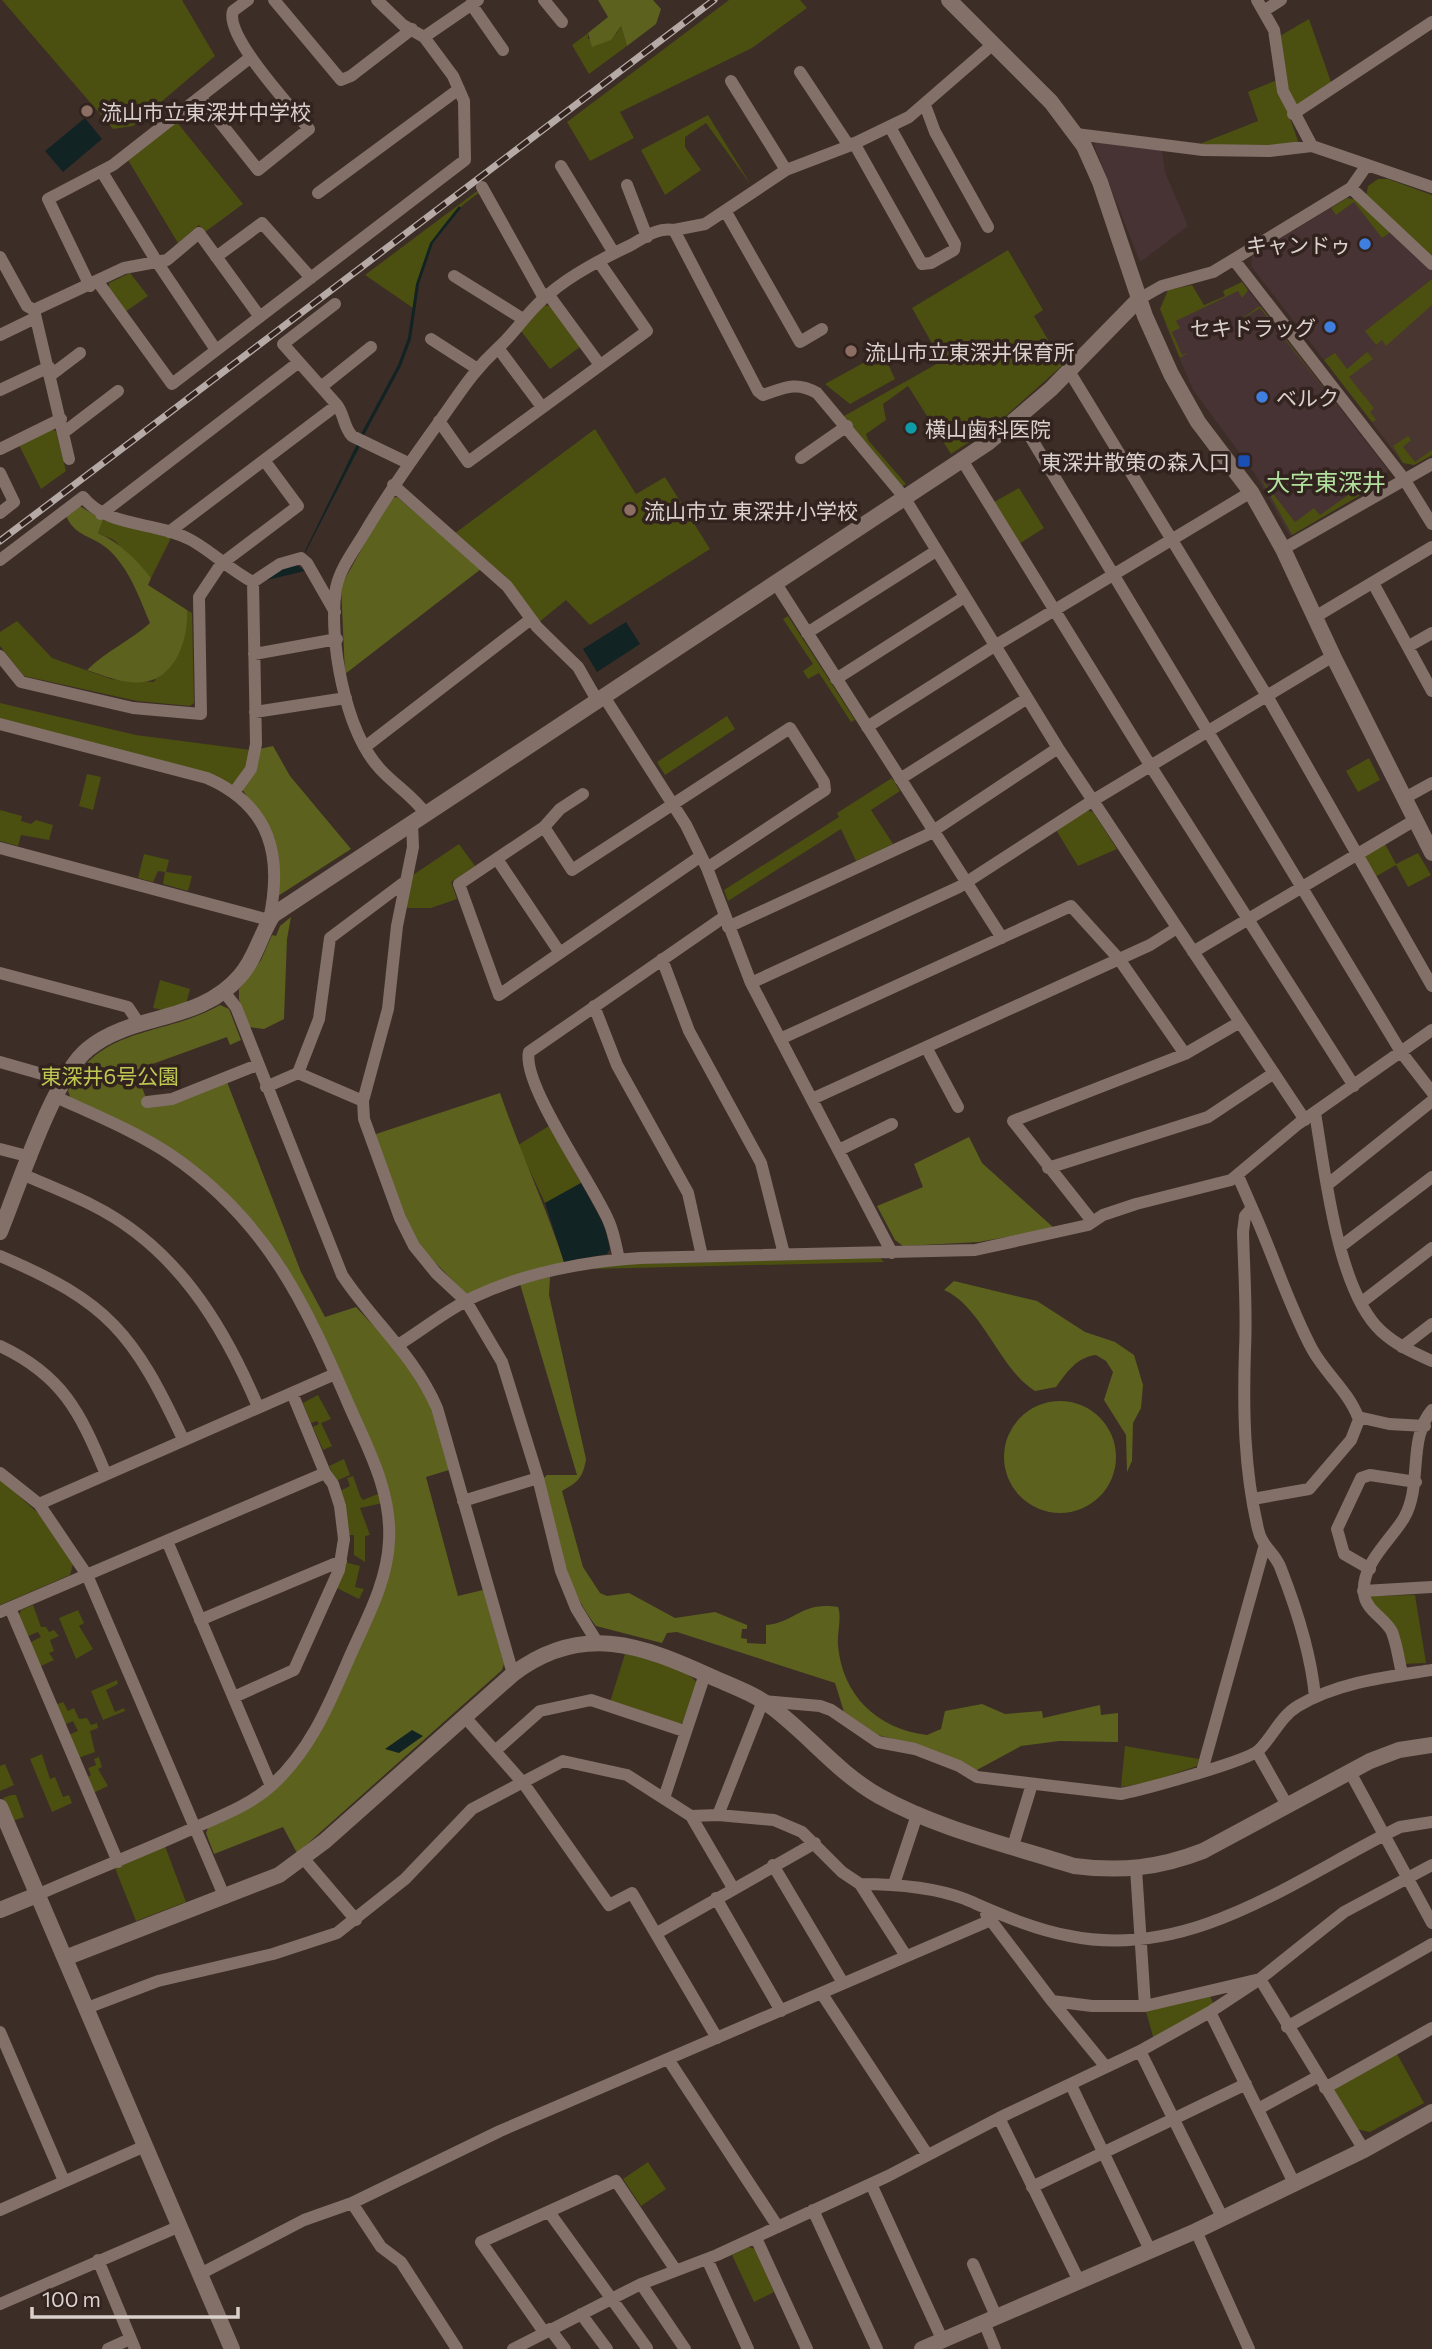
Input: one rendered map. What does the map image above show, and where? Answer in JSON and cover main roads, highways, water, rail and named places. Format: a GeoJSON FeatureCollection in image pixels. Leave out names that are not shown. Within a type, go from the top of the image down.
{"type":"FeatureCollection","features":[{"type":"Feature","properties":{"kind":"railway"},"geometry":{"type":"LineString","coordinates":[[0,541],[714,0]]}},
{"type":"Feature","properties":{"kind":"place","name":"流山市立東深井中学校"},"geometry":{"type":"Point","coordinates":[87,111]}},
{"type":"Feature","properties":{"kind":"place","name":"キャンドゥ"},"geometry":{"type":"Point","coordinates":[1365,244]}},
{"type":"Feature","properties":{"kind":"place","name":"セキドラッグ"},"geometry":{"type":"Point","coordinates":[1330,327]}},
{"type":"Feature","properties":{"kind":"place","name":"流山市立東深井保育所"},"geometry":{"type":"Point","coordinates":[851,351]}},
{"type":"Feature","properties":{"kind":"place","name":"ベルク"},"geometry":{"type":"Point","coordinates":[1262,397]}},
{"type":"Feature","properties":{"kind":"place","name":"横山歯科医院"},"geometry":{"type":"Point","coordinates":[911,428]}},
{"type":"Feature","properties":{"kind":"place","name":"東深井散策の森入口"},"geometry":{"type":"Point","coordinates":[1244,461]}},
{"type":"Feature","properties":{"kind":"place","name":"流山市立 東深井小学校"},"geometry":{"type":"Point","coordinates":[630,510]}},
{"type":"Feature","properties":{"kind":"district","name":"大字東深井"},"geometry":{"type":"Point","coordinates":[1326,481]}},
{"type":"Feature","properties":{"kind":"park label","name":"東深井6号公園"},"geometry":{"type":"Point","coordinates":[110,1075]}}]}
